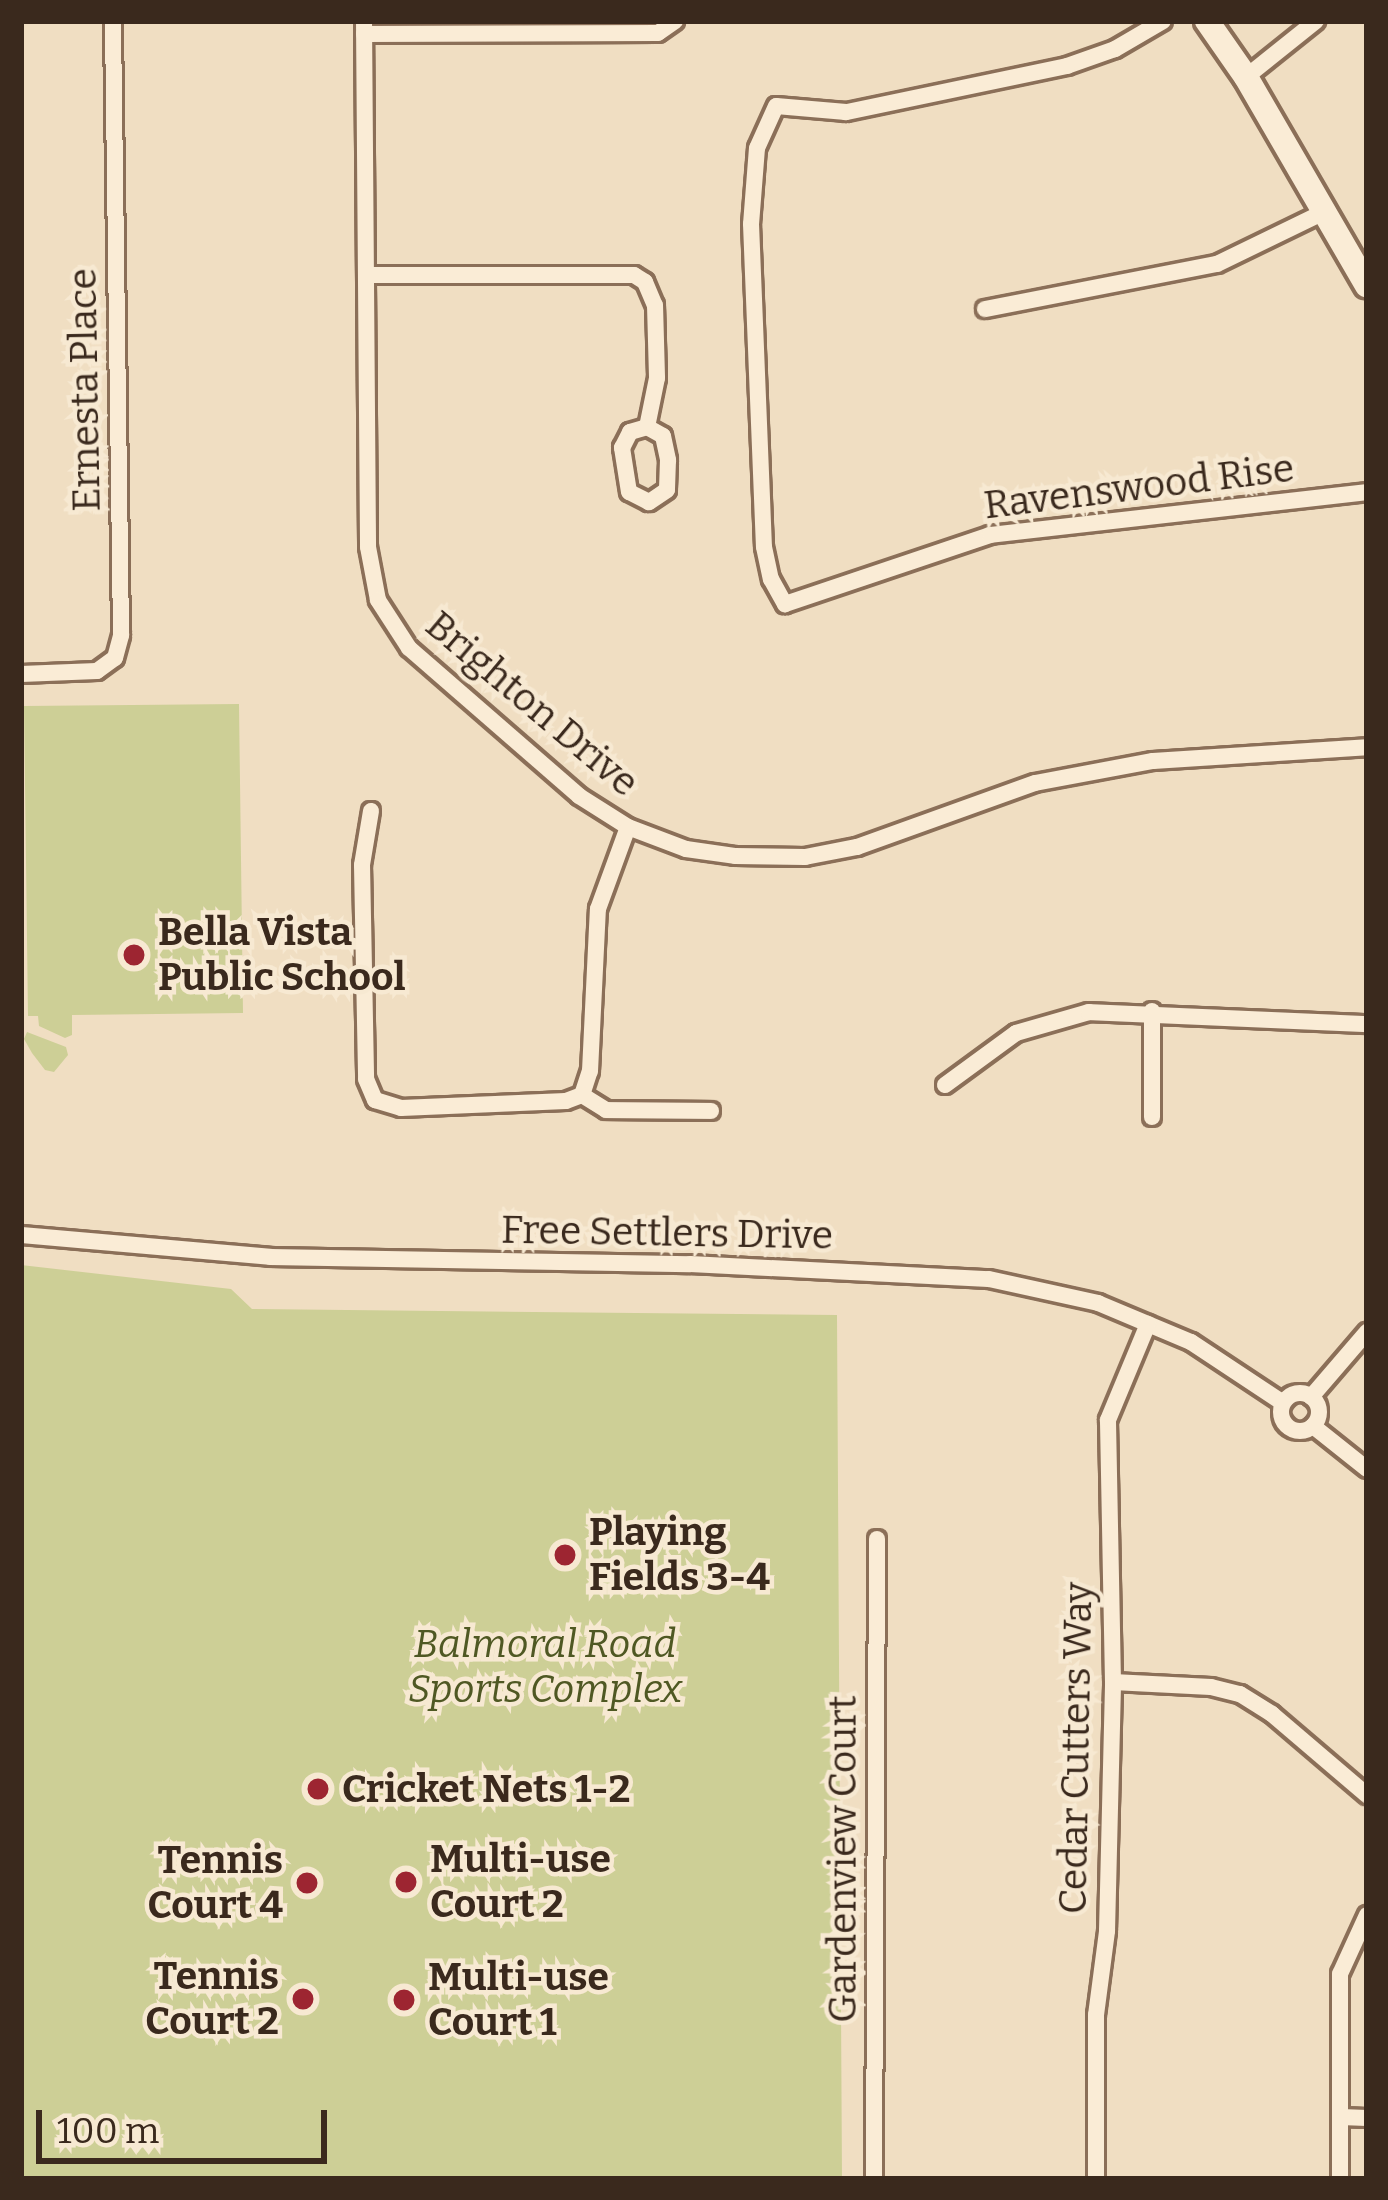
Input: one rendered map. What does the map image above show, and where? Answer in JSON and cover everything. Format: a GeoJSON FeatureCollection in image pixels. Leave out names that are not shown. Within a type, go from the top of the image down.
{"type":"FeatureCollection","features":[{"type":"Feature","properties":{"kind":"street","name":"Ernesta Place"},"geometry":{"type":"LineString","coordinates":[[21,674],[97,671],[115,658],[121,634],[113,21]]}},
{"type":"Feature","properties":{"kind":"street"},"geometry":{"type":"LineString","coordinates":[[364,27],[658,33],[676,21]]}},
{"type":"Feature","properties":{"kind":"street","name":"Ravenswood Rise"},"geometry":{"type":"LineString","coordinates":[[1163,21],[1115,49],[1067,66],[846,112],[776,106],[758,148],[751,224],[764,548],[771,579],[785,604],[990,536],[1367,492]]}},
{"type":"Feature","properties":{"kind":"street"},"geometry":{"type":"LineString","coordinates":[[1207,21],[1246,77],[1367,286]]}},
{"type":"Feature","properties":{"kind":"street"},"geometry":{"type":"LineString","coordinates":[[1246,77],[1316,21]]}},
{"type":"Feature","properties":{"kind":"street","name":"Brighton Drive"},"geometry":{"type":"LineString","coordinates":[[364,27],[368,547],[378,600],[409,649],[579,796],[628,827],[714,854],[805,857],[856,847],[1035,783],[1175,758],[1367,747]]}},
{"type":"Feature","properties":{"kind":"street"},"geometry":{"type":"LineString","coordinates":[[986,309],[1217,264],[1324,212]]}},
{"type":"Feature","properties":{"kind":"street"},"geometry":{"type":"LineString","coordinates":[[366,275],[634,275],[645,282],[655,305],[657,378],[647,427]]}},
{"type":"Feature","properties":{"kind":"street"},"geometry":{"type":"LineString","coordinates":[[370,811],[362,865],[366,1079],[375,1100],[401,1108],[566,1102],[582,1094],[590,1071],[598,909],[628,827]]}},
{"type":"Feature","properties":{"kind":"street"},"geometry":{"type":"LineString","coordinates":[[945,1085],[1016,1033],[1089,1012],[1367,1024]]}},
{"type":"Feature","properties":{"kind":"street"},"geometry":{"type":"LineString","coordinates":[[1152,1012],[1152,1117]]}},
{"type":"Feature","properties":{"kind":"street"},"geometry":{"type":"LineString","coordinates":[[582,1094],[606,1110],[711,1112]]}},
{"type":"Feature","properties":{"kind":"street","name":"Free Settlers Drive"},"geometry":{"type":"LineString","coordinates":[[21,1235],[270,1257],[932,1275],[1034,1287],[1098,1303],[1191,1342],[1283,1403]]}},
{"type":"Feature","properties":{"kind":"street","name":"Cedar Cutters Way"},"geometry":{"type":"LineString","coordinates":[[1096,2179],[1096,2015],[1107,1931],[1113,1682],[1108,1420],[1148,1324]]}},
{"type":"Feature","properties":{"kind":"street"},"geometry":{"type":"LineString","coordinates":[[1311,1397],[1367,1332]]}},
{"type":"Feature","properties":{"kind":"street"},"geometry":{"type":"LineString","coordinates":[[1313,1426],[1318,1409],[1311,1397],[1295,1394],[1283,1403],[1282,1418],[1290,1428],[1313,1426],[1367,1469]]}},
{"type":"Feature","properties":{"kind":"street","name":"Gardenview Court"},"geometry":{"type":"LineString","coordinates":[[874,2179],[877,1539]]}},
{"type":"Feature","properties":{"kind":"street"},"geometry":{"type":"LineString","coordinates":[[1113,1682],[1211,1687],[1240,1694],[1272,1714],[1367,1795]]}},
{"type":"Feature","properties":{"kind":"street"},"geometry":{"type":"LineString","coordinates":[[1340,2179],[1340,1974],[1367,1915]]}},
{"type":"Feature","properties":{"kind":"street"},"geometry":{"type":"LineString","coordinates":[[1341,2117],[1367,2118]]}},
{"type":"Feature","properties":{"kind":"green space"},"geometry":{"type":"Polygon","coordinates":[[[239,704],[243,1013],[72,1015],[72,1035],[65,1038],[39,1026],[38,1016],[28,1016],[24,706],[239,704]]]}},
{"type":"Feature","properties":{"kind":"green space"},"geometry":{"type":"Polygon","coordinates":[[[27,1032],[66,1047],[68,1055],[54,1072],[45,1070],[32,1053],[24,1039],[27,1032]]]}},
{"type":"Feature","properties":{"kind":"green space","name":"Balmoral Road Sports Complex"},"geometry":{"type":"Polygon","coordinates":[[[21,1265],[231,1289],[252,1309],[837,1315],[842,2179],[21,2179],[21,1265]]]}},
{"type":"Feature","properties":{"kind":"place","name":"Bella Vista Public School"},"geometry":{"type":"Point","coordinates":[134,955]}},
{"type":"Feature","properties":{"kind":"place","name":"Playing Fields 3-4"},"geometry":{"type":"Point","coordinates":[565,1555]}},
{"type":"Feature","properties":{"kind":"place","name":"Cricket Nets 1-2"},"geometry":{"type":"Point","coordinates":[318,1789]}},
{"type":"Feature","properties":{"kind":"place","name":"Multi-use Court 2"},"geometry":{"type":"Point","coordinates":[406,1882]}},
{"type":"Feature","properties":{"kind":"place","name":"Tennis Court 4"},"geometry":{"type":"Point","coordinates":[307,1883]}},
{"type":"Feature","properties":{"kind":"place","name":"Tennis Court 2"},"geometry":{"type":"Point","coordinates":[303,1999]}},
{"type":"Feature","properties":{"kind":"place","name":"Multi-use Court 1"},"geometry":{"type":"Point","coordinates":[404,2000]}}]}
